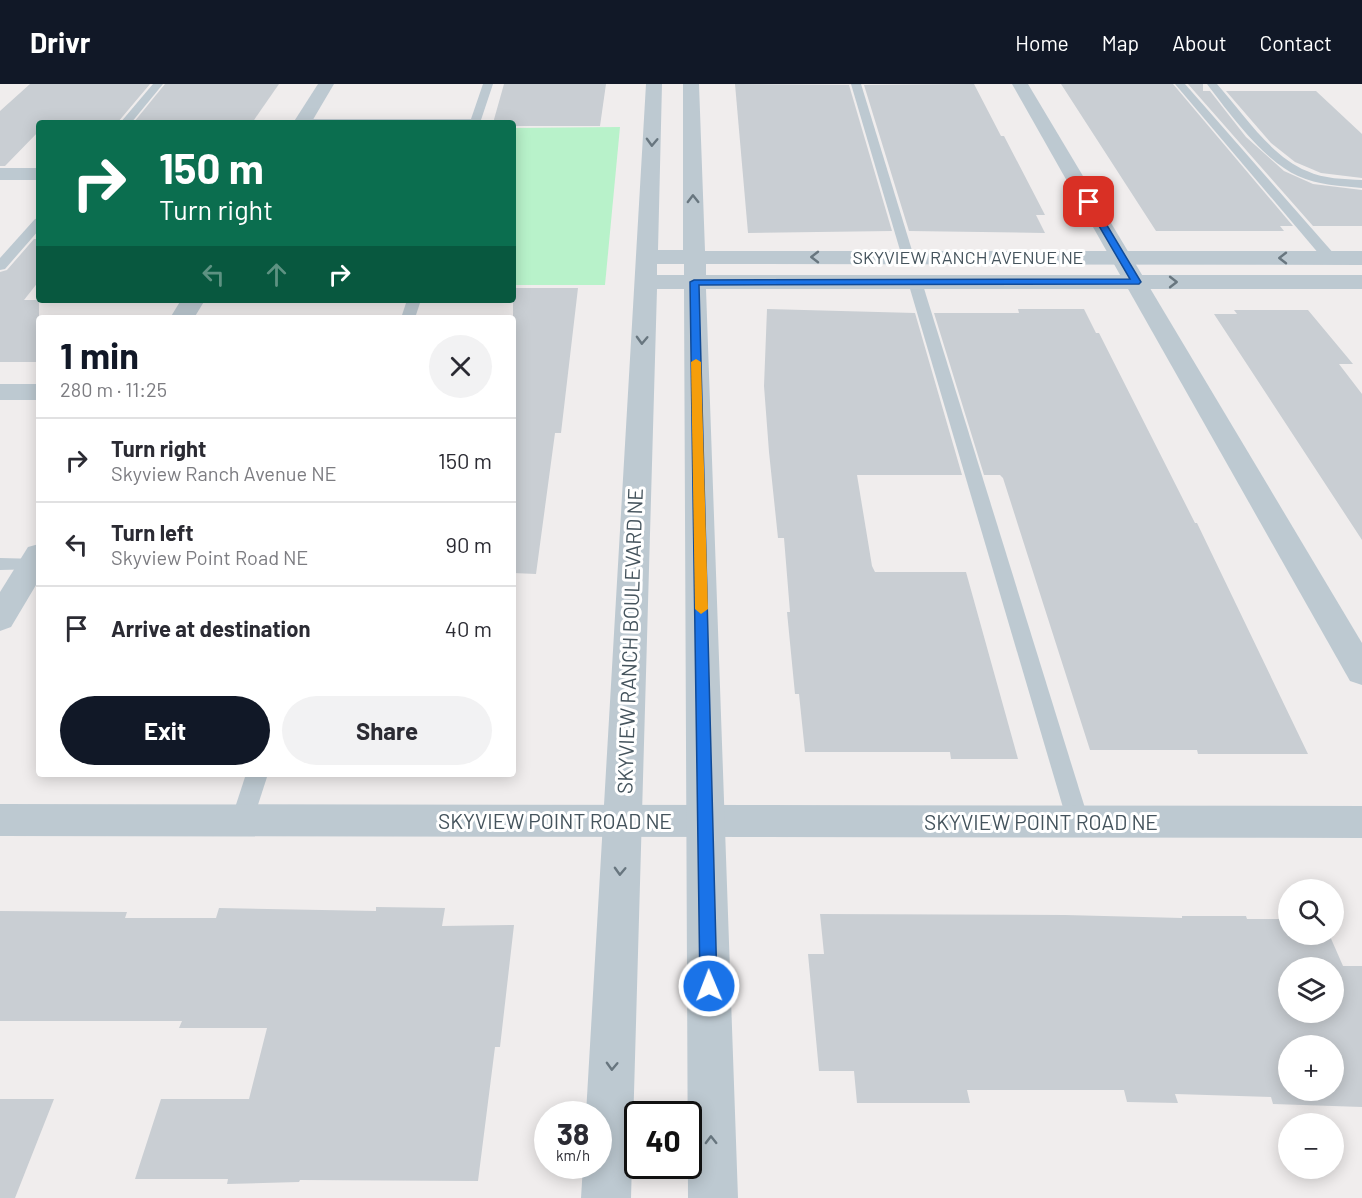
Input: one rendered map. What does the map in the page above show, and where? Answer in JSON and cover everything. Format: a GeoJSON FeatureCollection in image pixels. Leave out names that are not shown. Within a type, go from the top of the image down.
{"type":"FeatureCollection","features":[{"type":"Feature","properties":{"kind":"street"},"geometry":{"type":"LineString","coordinates":[[304,120],[326,84]]}},
{"type":"Feature","properties":{"kind":"street","name":"SKYVIEW RANCH BOULEVARD NE"},"geometry":{"type":"LineString","coordinates":[[606,1198],[654,84]]}},
{"type":"Feature","properties":{"kind":"street"},"geometry":{"type":"LineString","coordinates":[[691,84],[712,1198]]}},
{"type":"Feature","properties":{"kind":"street"},"geometry":{"type":"LineString","coordinates":[[1020,84],[1362,672]]}},
{"type":"Feature","properties":{"kind":"street"},"geometry":{"type":"LineString","coordinates":[[0,174],[36,174]]}},
{"type":"Feature","properties":{"kind":"street","name":"SKYVIEW RANCH AVENUE NE"},"geometry":{"type":"LineString","coordinates":[[694,270],[908,257],[1362,258]]}},
{"type":"Feature","properties":{"kind":"street","name":"SKYVIEW RANCH AVENUE NE"},"geometry":{"type":"LineString","coordinates":[[646,269],[915,282],[1362,282]]}},
{"type":"Feature","properties":{"kind":"street"},"geometry":{"type":"LineString","coordinates":[[0,392],[36,392]]}},
{"type":"Feature","properties":{"kind":"street"},"geometry":{"type":"LineString","coordinates":[[0,619],[36,559]]}},
{"type":"Feature","properties":{"kind":"street","name":"SKYVIEW POINT ROAD NE"},"geometry":{"type":"LineString","coordinates":[[0,820],[1362,822]]}},
{"type":"Feature","properties":{"kind":"lane"},"geometry":{"type":"LineString","coordinates":[[128,120],[158,84]]}},
{"type":"Feature","properties":{"kind":"lane"},"geometry":{"type":"LineString","coordinates":[[476,120],[488,84]]}},
{"type":"Feature","properties":{"kind":"lane"},"geometry":{"type":"LineString","coordinates":[[856,84],[908,257]]}},
{"type":"Feature","properties":{"kind":"lane"},"geometry":{"type":"LineString","coordinates":[[1180,84],[1330,258]]}},
{"type":"Feature","properties":{"kind":"lane"},"geometry":{"type":"LineString","coordinates":[[1212,84],[1283,162],[1301,174],[1328,181],[1362,184]]}},
{"type":"Feature","properties":{"kind":"lane"},"geometry":{"type":"LineString","coordinates":[[0,266],[36,225]]}},
{"type":"Feature","properties":{"kind":"lane"},"geometry":{"type":"LineString","coordinates":[[915,282],[1078,821]]}},
{"type":"Feature","properties":{"kind":"lane"},"geometry":{"type":"LineString","coordinates":[[0,564],[36,559]]}},
{"type":"Feature","properties":{"kind":"lane"},"geometry":{"type":"LineString","coordinates":[[242,820],[256,777]]}},
{"type":"Feature","properties":{"kind":"green space"},"geometry":{"type":"Polygon","coordinates":[[[620,127],[605,285],[516,285],[516,128],[620,127]]]}},
{"type":"Feature","properties":{"kind":"building"},"geometry":{"type":"Polygon","coordinates":[[[30,84],[150,84],[120,120],[36,120],[36,134],[5,166],[0,166],[0,111],[30,84]]]}},
{"type":"Feature","properties":{"kind":"building"},"geometry":{"type":"Polygon","coordinates":[[[165,84],[279,84],[254,120],[136,120],[165,84]]]}},
{"type":"Feature","properties":{"kind":"building"},"geometry":{"type":"Polygon","coordinates":[[[504,84],[606,84],[600,126],[516,126],[516,120],[494,120],[504,84]]]}},
{"type":"Feature","properties":{"kind":"building"},"geometry":{"type":"Polygon","coordinates":[[[735,84],[849,85],[892,231],[748,233],[735,84]]]}},
{"type":"Feature","properties":{"kind":"building"},"geometry":{"type":"Polygon","coordinates":[[[974,84],[1045,215],[1036,215],[1045,233],[909,231],[864,85],[974,84]]]}},
{"type":"Feature","properties":{"kind":"building"},"geometry":{"type":"Polygon","coordinates":[[[1061,84],[1173,84],[1293,226],[1280,226],[1284,231],[1156,231],[1061,84]]]}},
{"type":"Feature","properties":{"kind":"building"},"geometry":{"type":"Polygon","coordinates":[[[1188,84],[1203,84],[1203,91],[1210,91],[1246,137],[1284,171],[1313,184],[1362,190],[1362,226],[1313,226],[1188,84]]]}},
{"type":"Feature","properties":{"kind":"building"},"geometry":{"type":"Polygon","coordinates":[[[1226,91],[1316,91],[1362,134],[1362,178],[1321,173],[1295,162],[1271,143],[1226,91]]]}},
{"type":"Feature","properties":{"kind":"building"},"geometry":{"type":"Polygon","coordinates":[[[36,239],[36,285],[24,300],[36,300],[36,303],[39,303],[39,315],[36,315],[36,362],[0,362],[0,272],[7,270],[36,239]]]}},
{"type":"Feature","properties":{"kind":"building"},"geometry":{"type":"Polygon","coordinates":[[[516,288],[578,288],[561,433],[555,433],[536,574],[516,573],[516,315],[513,315],[516,288]]]}},
{"type":"Feature","properties":{"kind":"building"},"geometry":{"type":"Polygon","coordinates":[[[767,309],[915,313],[962,475],[857,475],[872,566],[875,572],[966,572],[1018,759],[951,759],[950,752],[805,752],[799,694],[795,694],[787,612],[790,612],[784,538],[778,538],[769,452],[764,386],[767,309]]]}},
{"type":"Feature","properties":{"kind":"building"},"geometry":{"type":"Polygon","coordinates":[[[1018,309],[1084,309],[1096,333],[1099,333],[1197,523],[1308,754],[1198,754],[1197,750],[1090,750],[1003,478],[1000,475],[984,475],[934,313],[1019,313],[1018,309]]]}},
{"type":"Feature","properties":{"kind":"building"},"geometry":{"type":"Polygon","coordinates":[[[1234,310],[1308,310],[1353,364],[1339,364],[1362,394],[1362,540],[1214,314],[1237,314],[1234,310]]]}},
{"type":"Feature","properties":{"kind":"building"},"geometry":{"type":"Polygon","coordinates":[[[376,907],[445,908],[442,926],[514,925],[500,1047],[495,1047],[478,1181],[300,1180],[299,1182],[227,1184],[228,1179],[135,1179],[161,1099],[249,1099],[267,1028],[179,1028],[182,1021],[0,1021],[0,911],[127,912],[125,918],[216,918],[219,908],[376,911],[376,907]]]}},
{"type":"Feature","properties":{"kind":"building"},"geometry":{"type":"Polygon","coordinates":[[[820,914],[1182,918],[1182,916],[1246,916],[1247,919],[1278,919],[1278,945],[1334,945],[1339,957],[1278,957],[1278,1023],[1344,1023],[1344,966],[1362,966],[1362,1107],[1273,1104],[1271,1097],[1175,1094],[1178,1103],[1127,1102],[1124,1090],[967,1090],[970,1103],[857,1103],[854,1071],[819,1071],[808,954],[824,954],[820,914]]]}},
{"type":"Feature","properties":{"kind":"building"},"geometry":{"type":"Polygon","coordinates":[[[0,1099],[54,1099],[15,1198],[0,1198],[0,1099]]]}},
{"type":"Feature","properties":{"kind":"slow traffic"},"geometry":{"type":"LineString","coordinates":[[696,362],[701,609]]}},
{"type":"Feature","properties":{"kind":"route"},"geometry":{"type":"LineString","coordinates":[[709,986],[694,282],[1136,282],[1089,202]]}}]}
